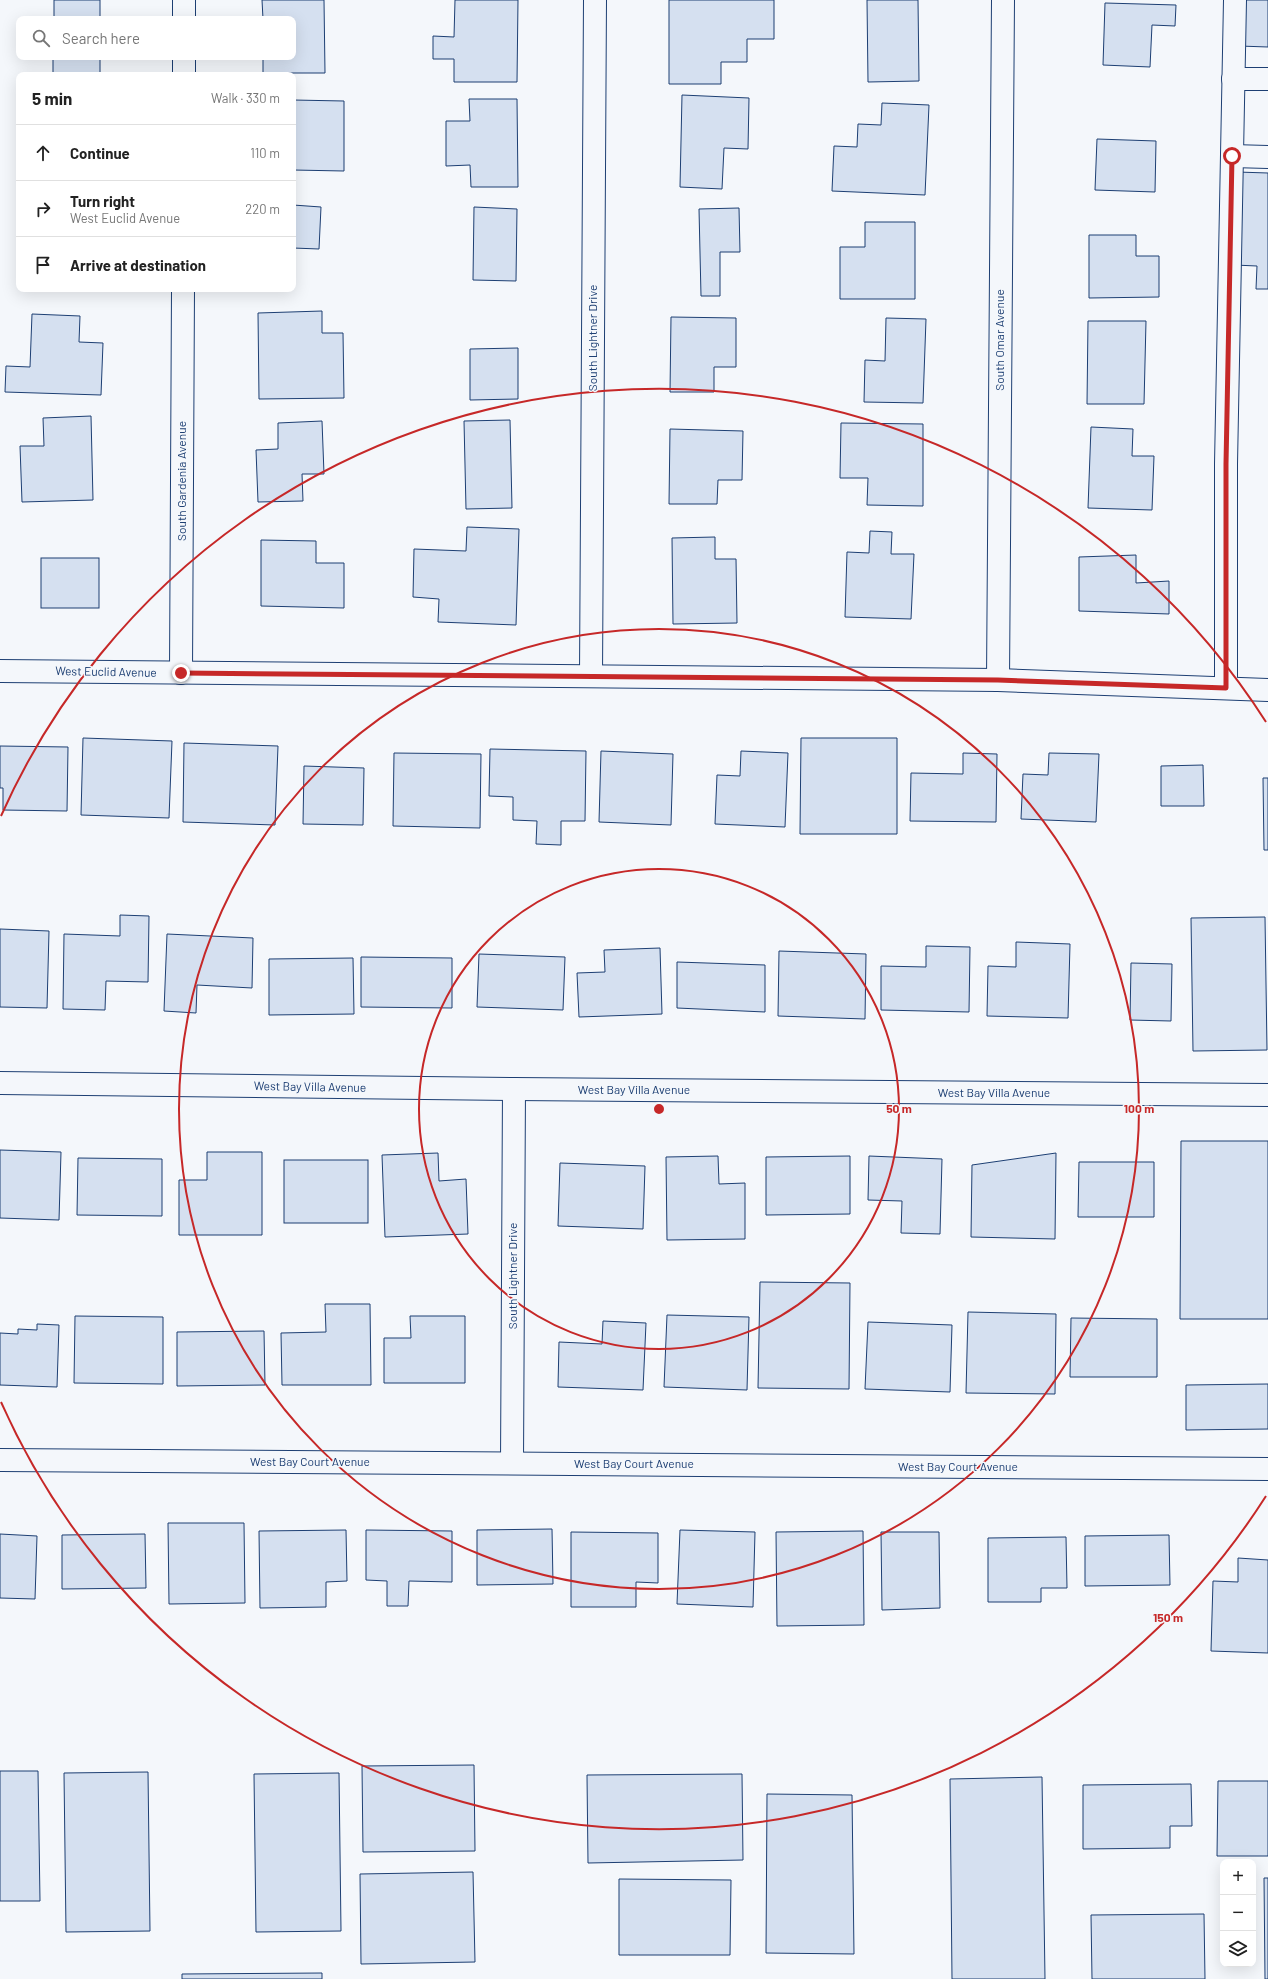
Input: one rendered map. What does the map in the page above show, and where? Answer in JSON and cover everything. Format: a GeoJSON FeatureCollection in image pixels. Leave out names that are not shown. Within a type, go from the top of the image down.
{"type":"FeatureCollection","features":[{"type":"Feature","properties":{"kind":"street"},"geometry":{"type":"LineString","coordinates":[[184,0],[184,16]]}},
{"type":"Feature","properties":{"kind":"street","name":"South Lightner Drive"},"geometry":{"type":"LineString","coordinates":[[591,676],[595,0]]}},
{"type":"Feature","properties":{"kind":"street","name":"South Omar Avenue"},"geometry":{"type":"LineString","coordinates":[[998,680],[1003,0]]}},
{"type":"Feature","properties":{"kind":"street"},"geometry":{"type":"LineString","coordinates":[[1226,688],[1226,464],[1235,0]]}},
{"type":"Feature","properties":{"kind":"street"},"geometry":{"type":"LineString","coordinates":[[184,60],[184,72]]}},
{"type":"Feature","properties":{"kind":"street"},"geometry":{"type":"LineString","coordinates":[[1233,79],[1268,79]]}},
{"type":"Feature","properties":{"kind":"street"},"geometry":{"type":"LineString","coordinates":[[1232,156],[1268,157]]}},
{"type":"Feature","properties":{"kind":"street","name":"South Gardenia Avenue"},"geometry":{"type":"LineString","coordinates":[[181,673],[183,292]]}},
{"type":"Feature","properties":{"kind":"street","name":"West Euclid Avenue"},"geometry":{"type":"LineString","coordinates":[[0,671],[998,680],[1268,690]]}},
{"type":"Feature","properties":{"kind":"street","name":"West Bay Villa Avenue"},"geometry":{"type":"LineString","coordinates":[[0,1083],[1268,1095]]}},
{"type":"Feature","properties":{"kind":"street","name":"South Lightner Drive"},"geometry":{"type":"LineString","coordinates":[[512,1463],[514,1089]]}},
{"type":"Feature","properties":{"kind":"street","name":"West Bay Court Avenue"},"geometry":{"type":"LineString","coordinates":[[0,1460],[1268,1469]]}},
{"type":"Feature","properties":{"kind":"building"},"geometry":{"type":"Polygon","coordinates":[[[54,0],[100,0],[100,16],[54,16],[54,0]]]}},
{"type":"Feature","properties":{"kind":"building"},"geometry":{"type":"Polygon","coordinates":[[[262,0],[324,0],[325,73],[263,72],[263,60],[296,60],[296,16],[263,16],[262,0]]]}},
{"type":"Feature","properties":{"kind":"building"},"geometry":{"type":"Polygon","coordinates":[[[455,0],[518,0],[517,82],[454,82],[454,59],[433,59],[433,36],[454,37],[455,0]]]}},
{"type":"Feature","properties":{"kind":"building"},"geometry":{"type":"Polygon","coordinates":[[[669,0],[774,0],[774,39],[747,39],[747,62],[721,62],[721,84],[669,84],[669,0]]]}},
{"type":"Feature","properties":{"kind":"building"},"geometry":{"type":"Polygon","coordinates":[[[867,0],[918,0],[919,81],[868,82],[867,0]]]}},
{"type":"Feature","properties":{"kind":"building"},"geometry":{"type":"Polygon","coordinates":[[[1241,0],[1268,0],[1268,47],[1239,46],[1241,0]]]}},
{"type":"Feature","properties":{"kind":"building"},"geometry":{"type":"Polygon","coordinates":[[[1105,3],[1176,5],[1175,26],[1152,25],[1150,67],[1103,65],[1105,3]]]}},
{"type":"Feature","properties":{"kind":"building"},"geometry":{"type":"Polygon","coordinates":[[[53,60],[100,60],[100,72],[53,72],[53,60]]]}},
{"type":"Feature","properties":{"kind":"building"},"geometry":{"type":"Polygon","coordinates":[[[682,95],[749,98],[748,149],[724,148],[722,189],[680,187],[682,95]]]}},
{"type":"Feature","properties":{"kind":"building"},"geometry":{"type":"Polygon","coordinates":[[[469,99],[517,99],[518,187],[471,187],[470,165],[446,166],[446,121],[470,121],[469,99]]]}},
{"type":"Feature","properties":{"kind":"building"},"geometry":{"type":"Polygon","coordinates":[[[296,100],[344,101],[344,171],[296,170],[296,100]]]}},
{"type":"Feature","properties":{"kind":"building"},"geometry":{"type":"Polygon","coordinates":[[[882,103],[929,105],[925,195],[832,191],[834,146],[857,147],[858,124],[881,125],[882,103]]]}},
{"type":"Feature","properties":{"kind":"building"},"geometry":{"type":"Polygon","coordinates":[[[1097,139],[1156,141],[1155,192],[1095,190],[1097,139]]]}},
{"type":"Feature","properties":{"kind":"building"},"geometry":{"type":"Polygon","coordinates":[[[1237,172],[1268,173],[1268,289],[1256,289],[1257,266],[1234,265],[1237,172]]]}},
{"type":"Feature","properties":{"kind":"building"},"geometry":{"type":"Polygon","coordinates":[[[296,205],[321,207],[319,249],[296,248],[296,205]]]}},
{"type":"Feature","properties":{"kind":"building"},"geometry":{"type":"Polygon","coordinates":[[[474,207],[517,209],[516,281],[473,280],[474,207]]]}},
{"type":"Feature","properties":{"kind":"building"},"geometry":{"type":"Polygon","coordinates":[[[739,208],[740,252],[720,252],[720,296],[701,296],[699,209],[739,208]]]}},
{"type":"Feature","properties":{"kind":"building"},"geometry":{"type":"Polygon","coordinates":[[[865,222],[915,222],[915,299],[840,299],[840,247],[865,247],[865,222]]]}},
{"type":"Feature","properties":{"kind":"building"},"geometry":{"type":"Polygon","coordinates":[[[1089,235],[1136,235],[1136,256],[1159,256],[1159,297],[1089,298],[1089,235]]]}},
{"type":"Feature","properties":{"kind":"building"},"geometry":{"type":"Polygon","coordinates":[[[322,311],[322,333],[343,333],[344,398],[259,399],[258,313],[322,311]]]}},
{"type":"Feature","properties":{"kind":"building"},"geometry":{"type":"Polygon","coordinates":[[[32,314],[80,316],[79,342],[103,343],[101,395],[5,392],[6,366],[30,367],[32,314]]]}},
{"type":"Feature","properties":{"kind":"building"},"geometry":{"type":"Polygon","coordinates":[[[671,317],[736,318],[736,367],[714,367],[714,392],[670,392],[671,317]]]}},
{"type":"Feature","properties":{"kind":"building"},"geometry":{"type":"Polygon","coordinates":[[[886,318],[926,319],[923,403],[864,402],[865,360],[885,361],[886,318]]]}},
{"type":"Feature","properties":{"kind":"building"},"geometry":{"type":"Polygon","coordinates":[[[1088,321],[1146,321],[1144,404],[1087,404],[1088,321]]]}},
{"type":"Feature","properties":{"kind":"building"},"geometry":{"type":"Polygon","coordinates":[[[518,348],[518,399],[470,400],[470,349],[518,348]]]}},
{"type":"Feature","properties":{"kind":"building"},"geometry":{"type":"Polygon","coordinates":[[[91,416],[93,500],[22,502],[20,446],[44,446],[43,418],[91,416]]]}},
{"type":"Feature","properties":{"kind":"building"},"geometry":{"type":"Polygon","coordinates":[[[510,420],[512,508],[466,509],[464,421],[510,420]]]}},
{"type":"Feature","properties":{"kind":"building"},"geometry":{"type":"Polygon","coordinates":[[[322,421],[324,474],[302,474],[303,501],[258,502],[256,450],[278,449],[278,423],[322,421]]]}},
{"type":"Feature","properties":{"kind":"building"},"geometry":{"type":"Polygon","coordinates":[[[841,423],[923,424],[923,506],[867,505],[868,478],[840,478],[841,423]]]}},
{"type":"Feature","properties":{"kind":"building"},"geometry":{"type":"Polygon","coordinates":[[[1091,427],[1133,429],[1132,456],[1154,456],[1152,510],[1088,508],[1091,427]]]}},
{"type":"Feature","properties":{"kind":"building"},"geometry":{"type":"Polygon","coordinates":[[[670,429],[743,431],[742,480],[718,480],[717,504],[669,504],[670,429]]]}},
{"type":"Feature","properties":{"kind":"building"},"geometry":{"type":"Polygon","coordinates":[[[467,527],[519,529],[516,625],[438,622],[439,599],[413,597],[414,549],[466,551],[467,527]]]}},
{"type":"Feature","properties":{"kind":"building"},"geometry":{"type":"Polygon","coordinates":[[[870,531],[892,532],[891,554],[914,554],[911,619],[845,617],[847,552],[869,553],[870,531]]]}},
{"type":"Feature","properties":{"kind":"building"},"geometry":{"type":"Polygon","coordinates":[[[715,537],[715,559],[736,559],[737,623],[673,624],[672,538],[715,537]]]}},
{"type":"Feature","properties":{"kind":"building"},"geometry":{"type":"Polygon","coordinates":[[[261,540],[316,541],[316,563],[344,563],[344,608],[261,606],[261,540]]]}},
{"type":"Feature","properties":{"kind":"building"},"geometry":{"type":"Polygon","coordinates":[[[1136,555],[1136,583],[1169,581],[1169,614],[1079,611],[1079,557],[1136,555]]]}},
{"type":"Feature","properties":{"kind":"building"},"geometry":{"type":"Polygon","coordinates":[[[41,558],[99,558],[99,608],[41,608],[41,558]]]}},
{"type":"Feature","properties":{"kind":"building"},"geometry":{"type":"Polygon","coordinates":[[[83,738],[172,741],[169,818],[81,815],[83,738]]]}},
{"type":"Feature","properties":{"kind":"building"},"geometry":{"type":"Polygon","coordinates":[[[801,738],[897,738],[897,834],[800,834],[801,738]]]}},
{"type":"Feature","properties":{"kind":"building"},"geometry":{"type":"Polygon","coordinates":[[[184,743],[278,746],[275,825],[183,822],[184,743]]]}},
{"type":"Feature","properties":{"kind":"building"},"geometry":{"type":"Polygon","coordinates":[[[0,746],[68,747],[67,811],[3,810],[3,788],[0,788],[0,746]]]}},
{"type":"Feature","properties":{"kind":"building"},"geometry":{"type":"Polygon","coordinates":[[[490,749],[586,751],[585,821],[561,821],[561,845],[536,844],[537,821],[513,820],[513,797],[489,796],[490,749]]]}},
{"type":"Feature","properties":{"kind":"building"},"geometry":{"type":"Polygon","coordinates":[[[601,751],[673,754],[671,825],[599,822],[601,751]]]}},
{"type":"Feature","properties":{"kind":"building"},"geometry":{"type":"Polygon","coordinates":[[[741,751],[788,753],[785,827],[715,824],[717,775],[740,776],[741,751]]]}},
{"type":"Feature","properties":{"kind":"building"},"geometry":{"type":"Polygon","coordinates":[[[394,753],[481,754],[480,828],[393,826],[394,753]]]}},
{"type":"Feature","properties":{"kind":"building"},"geometry":{"type":"Polygon","coordinates":[[[963,753],[997,754],[996,822],[910,821],[911,773],[963,774],[963,753]]]}},
{"type":"Feature","properties":{"kind":"building"},"geometry":{"type":"Polygon","coordinates":[[[1049,753],[1099,754],[1096,822],[1021,819],[1023,774],[1048,775],[1049,753]]]}},
{"type":"Feature","properties":{"kind":"building"},"geometry":{"type":"Polygon","coordinates":[[[1203,765],[1204,806],[1161,806],[1161,766],[1203,765]]]}},
{"type":"Feature","properties":{"kind":"building"},"geometry":{"type":"Polygon","coordinates":[[[304,766],[364,768],[363,825],[303,824],[304,766]]]}},
{"type":"Feature","properties":{"kind":"building"},"geometry":{"type":"Polygon","coordinates":[[[1263,778],[1268,778],[1268,850],[1264,850],[1263,778]]]}},
{"type":"Feature","properties":{"kind":"building"},"geometry":{"type":"Polygon","coordinates":[[[120,915],[149,916],[148,982],[106,981],[105,1010],[63,1009],[64,934],[120,936],[120,915]]]}},
{"type":"Feature","properties":{"kind":"building"},"geometry":{"type":"Polygon","coordinates":[[[1265,917],[1267,1050],[1193,1051],[1191,918],[1265,917]]]}},
{"type":"Feature","properties":{"kind":"building"},"geometry":{"type":"Polygon","coordinates":[[[0,929],[49,931],[47,1008],[0,1007],[0,929]]]}},
{"type":"Feature","properties":{"kind":"building"},"geometry":{"type":"Polygon","coordinates":[[[167,934],[253,938],[252,988],[197,985],[196,1013],[164,1011],[167,934]]]}},
{"type":"Feature","properties":{"kind":"building"},"geometry":{"type":"Polygon","coordinates":[[[1016,942],[1070,944],[1068,1018],[987,1016],[988,966],[1016,967],[1016,942]]]}},
{"type":"Feature","properties":{"kind":"building"},"geometry":{"type":"Polygon","coordinates":[[[926,946],[970,947],[969,1012],[881,1010],[881,966],[926,967],[926,946]]]}},
{"type":"Feature","properties":{"kind":"building"},"geometry":{"type":"Polygon","coordinates":[[[660,948],[662,1014],[579,1017],[577,973],[605,972],[604,950],[660,948]]]}},
{"type":"Feature","properties":{"kind":"building"},"geometry":{"type":"Polygon","coordinates":[[[779,951],[866,954],[865,1019],[778,1016],[779,951]]]}},
{"type":"Feature","properties":{"kind":"building"},"geometry":{"type":"Polygon","coordinates":[[[479,954],[565,957],[563,1010],[477,1007],[479,954]]]}},
{"type":"Feature","properties":{"kind":"building"},"geometry":{"type":"Polygon","coordinates":[[[361,957],[452,958],[452,1008],[361,1007],[361,957]]]}},
{"type":"Feature","properties":{"kind":"building"},"geometry":{"type":"Polygon","coordinates":[[[353,958],[354,1014],[269,1015],[269,959],[353,958]]]}},
{"type":"Feature","properties":{"kind":"building"},"geometry":{"type":"Polygon","coordinates":[[[677,962],[765,965],[765,1012],[677,1008],[677,962]]]}},
{"type":"Feature","properties":{"kind":"building"},"geometry":{"type":"Polygon","coordinates":[[[1131,963],[1172,964],[1171,1021],[1130,1020],[1131,963]]]}},
{"type":"Feature","properties":{"kind":"building"},"geometry":{"type":"Polygon","coordinates":[[[1181,1141],[1268,1141],[1268,1319],[1180,1319],[1181,1141]]]}},
{"type":"Feature","properties":{"kind":"building"},"geometry":{"type":"Polygon","coordinates":[[[0,1150],[61,1152],[59,1220],[0,1218],[0,1150]]]}},
{"type":"Feature","properties":{"kind":"building"},"geometry":{"type":"Polygon","coordinates":[[[207,1152],[262,1152],[262,1235],[179,1235],[179,1180],[207,1180],[207,1152]]]}},
{"type":"Feature","properties":{"kind":"building"},"geometry":{"type":"Polygon","coordinates":[[[438,1153],[439,1181],[466,1179],[468,1234],[385,1237],[382,1155],[438,1153]]]}},
{"type":"Feature","properties":{"kind":"building"},"geometry":{"type":"Polygon","coordinates":[[[1056,1153],[1055,1239],[971,1237],[972,1165],[1056,1153]]]}},
{"type":"Feature","properties":{"kind":"building"},"geometry":{"type":"Polygon","coordinates":[[[718,1156],[719,1184],[745,1183],[745,1239],[667,1240],[666,1157],[718,1156]]]}},
{"type":"Feature","properties":{"kind":"building"},"geometry":{"type":"Polygon","coordinates":[[[850,1156],[850,1214],[766,1215],[766,1157],[850,1156]]]}},
{"type":"Feature","properties":{"kind":"building"},"geometry":{"type":"Polygon","coordinates":[[[869,1156],[942,1159],[940,1234],[901,1233],[902,1201],[868,1200],[869,1156]]]}},
{"type":"Feature","properties":{"kind":"building"},"geometry":{"type":"Polygon","coordinates":[[[78,1158],[162,1159],[162,1216],[77,1215],[78,1158]]]}},
{"type":"Feature","properties":{"kind":"building"},"geometry":{"type":"Polygon","coordinates":[[[284,1160],[368,1160],[368,1223],[284,1223],[284,1160]]]}},
{"type":"Feature","properties":{"kind":"building"},"geometry":{"type":"Polygon","coordinates":[[[1079,1162],[1154,1162],[1154,1217],[1078,1217],[1079,1162]]]}},
{"type":"Feature","properties":{"kind":"building"},"geometry":{"type":"Polygon","coordinates":[[[560,1163],[645,1166],[643,1229],[558,1226],[560,1163]]]}},
{"type":"Feature","properties":{"kind":"building"},"geometry":{"type":"Polygon","coordinates":[[[760,1282],[850,1283],[849,1389],[758,1388],[760,1282]]]}},
{"type":"Feature","properties":{"kind":"building"},"geometry":{"type":"Polygon","coordinates":[[[325,1304],[370,1304],[371,1385],[282,1385],[281,1333],[326,1332],[325,1304]]]}},
{"type":"Feature","properties":{"kind":"building"},"geometry":{"type":"Polygon","coordinates":[[[968,1312],[1056,1314],[1055,1394],[966,1393],[968,1312]]]}},
{"type":"Feature","properties":{"kind":"building"},"geometry":{"type":"Polygon","coordinates":[[[667,1315],[749,1317],[747,1390],[664,1387],[667,1315]]]}},
{"type":"Feature","properties":{"kind":"building"},"geometry":{"type":"Polygon","coordinates":[[[75,1316],[163,1317],[163,1384],[74,1383],[75,1316]]]}},
{"type":"Feature","properties":{"kind":"building"},"geometry":{"type":"Polygon","coordinates":[[[410,1316],[465,1316],[465,1383],[384,1383],[384,1338],[411,1338],[410,1316]]]}},
{"type":"Feature","properties":{"kind":"building"},"geometry":{"type":"Polygon","coordinates":[[[1071,1318],[1157,1319],[1157,1377],[1070,1377],[1071,1318]]]}},
{"type":"Feature","properties":{"kind":"building"},"geometry":{"type":"Polygon","coordinates":[[[603,1321],[646,1323],[643,1390],[558,1387],[559,1342],[602,1344],[603,1321]]]}},
{"type":"Feature","properties":{"kind":"building"},"geometry":{"type":"Polygon","coordinates":[[[868,1322],[952,1325],[950,1392],[865,1389],[868,1322]]]}},
{"type":"Feature","properties":{"kind":"building"},"geometry":{"type":"Polygon","coordinates":[[[37,1324],[59,1325],[57,1387],[0,1385],[0,1333],[18,1334],[18,1329],[37,1330],[37,1324]]]}},
{"type":"Feature","properties":{"kind":"building"},"geometry":{"type":"Polygon","coordinates":[[[264,1331],[265,1385],[177,1386],[177,1332],[264,1331]]]}},
{"type":"Feature","properties":{"kind":"building"},"geometry":{"type":"Polygon","coordinates":[[[1268,1384],[1268,1429],[1186,1430],[1186,1385],[1268,1384]]]}},
{"type":"Feature","properties":{"kind":"building"},"geometry":{"type":"Polygon","coordinates":[[[168,1523],[244,1523],[245,1603],[169,1604],[168,1523]]]}},
{"type":"Feature","properties":{"kind":"building"},"geometry":{"type":"Polygon","coordinates":[[[552,1529],[553,1584],[477,1585],[477,1530],[552,1529]]]}},
{"type":"Feature","properties":{"kind":"building"},"geometry":{"type":"Polygon","coordinates":[[[346,1530],[347,1581],[326,1582],[326,1607],[260,1608],[259,1531],[346,1530]]]}},
{"type":"Feature","properties":{"kind":"building"},"geometry":{"type":"Polygon","coordinates":[[[366,1530],[452,1531],[452,1582],[409,1581],[408,1606],[387,1606],[387,1581],[366,1580],[366,1530]]]}},
{"type":"Feature","properties":{"kind":"building"},"geometry":{"type":"Polygon","coordinates":[[[680,1530],[755,1532],[753,1607],[677,1604],[680,1530]]]}},
{"type":"Feature","properties":{"kind":"building"},"geometry":{"type":"Polygon","coordinates":[[[863,1531],[864,1625],[777,1626],[776,1532],[863,1531]]]}},
{"type":"Feature","properties":{"kind":"building"},"geometry":{"type":"Polygon","coordinates":[[[571,1532],[658,1533],[658,1583],[636,1582],[636,1607],[571,1607],[571,1532]]]}},
{"type":"Feature","properties":{"kind":"building"},"geometry":{"type":"Polygon","coordinates":[[[881,1532],[939,1532],[940,1608],[882,1610],[881,1532]]]}},
{"type":"Feature","properties":{"kind":"building"},"geometry":{"type":"Polygon","coordinates":[[[0,1534],[37,1536],[35,1599],[0,1598],[0,1534]]]}},
{"type":"Feature","properties":{"kind":"building"},"geometry":{"type":"Polygon","coordinates":[[[145,1534],[146,1588],[62,1589],[62,1535],[145,1534]]]}},
{"type":"Feature","properties":{"kind":"building"},"geometry":{"type":"Polygon","coordinates":[[[1169,1535],[1170,1585],[1085,1586],[1085,1536],[1169,1535]]]}},
{"type":"Feature","properties":{"kind":"building"},"geometry":{"type":"Polygon","coordinates":[[[1066,1537],[1067,1588],[1041,1588],[1041,1602],[988,1602],[988,1538],[1066,1537]]]}},
{"type":"Feature","properties":{"kind":"building"},"geometry":{"type":"Polygon","coordinates":[[[1238,1558],[1268,1560],[1268,1653],[1211,1651],[1213,1581],[1238,1582],[1238,1558]]]}},
{"type":"Feature","properties":{"kind":"building"},"geometry":{"type":"Polygon","coordinates":[[[474,1765],[475,1851],[363,1852],[362,1766],[474,1765]]]}},
{"type":"Feature","properties":{"kind":"building"},"geometry":{"type":"Polygon","coordinates":[[[0,1771],[38,1771],[40,1901],[0,1901],[0,1771]]]}},
{"type":"Feature","properties":{"kind":"building"},"geometry":{"type":"Polygon","coordinates":[[[148,1772],[150,1931],[66,1932],[64,1773],[148,1772]]]}},
{"type":"Feature","properties":{"kind":"building"},"geometry":{"type":"Polygon","coordinates":[[[339,1773],[341,1931],[256,1932],[254,1774],[339,1773]]]}},
{"type":"Feature","properties":{"kind":"building"},"geometry":{"type":"Polygon","coordinates":[[[742,1774],[743,1860],[588,1863],[587,1775],[742,1774]]]}},
{"type":"Feature","properties":{"kind":"building"},"geometry":{"type":"Polygon","coordinates":[[[1042,1777],[1045,1979],[952,1979],[950,1779],[1042,1777]]]}},
{"type":"Feature","properties":{"kind":"building"},"geometry":{"type":"Polygon","coordinates":[[[1218,1781],[1268,1781],[1268,1856],[1217,1856],[1218,1781]]]}},
{"type":"Feature","properties":{"kind":"building"},"geometry":{"type":"Polygon","coordinates":[[[1191,1784],[1192,1826],[1170,1826],[1170,1848],[1083,1849],[1083,1785],[1191,1784]]]}},
{"type":"Feature","properties":{"kind":"building"},"geometry":{"type":"Polygon","coordinates":[[[767,1794],[852,1795],[854,1954],[766,1953],[767,1794]]]}},
{"type":"Feature","properties":{"kind":"building"},"geometry":{"type":"Polygon","coordinates":[[[473,1872],[475,1962],[361,1964],[360,1874],[473,1872]]]}},
{"type":"Feature","properties":{"kind":"building"},"geometry":{"type":"Polygon","coordinates":[[[1264,1878],[1268,1878],[1268,1979],[1265,1979],[1264,1878]]]}},
{"type":"Feature","properties":{"kind":"building"},"geometry":{"type":"Polygon","coordinates":[[[619,1879],[731,1880],[730,1955],[619,1955],[619,1879]]]}},
{"type":"Feature","properties":{"kind":"building"},"geometry":{"type":"Polygon","coordinates":[[[1204,1914],[1205,1979],[1092,1979],[1091,1915],[1204,1914]]]}},
{"type":"Feature","properties":{"kind":"building"},"geometry":{"type":"Polygon","coordinates":[[[322,1973],[322,1979],[182,1979],[182,1974],[322,1973]]]}},
{"type":"Feature","properties":{"kind":"route"},"geometry":{"type":"LineString","coordinates":[[181,673],[998,680],[1226,688],[1226,464],[1232,156]]}}]}
